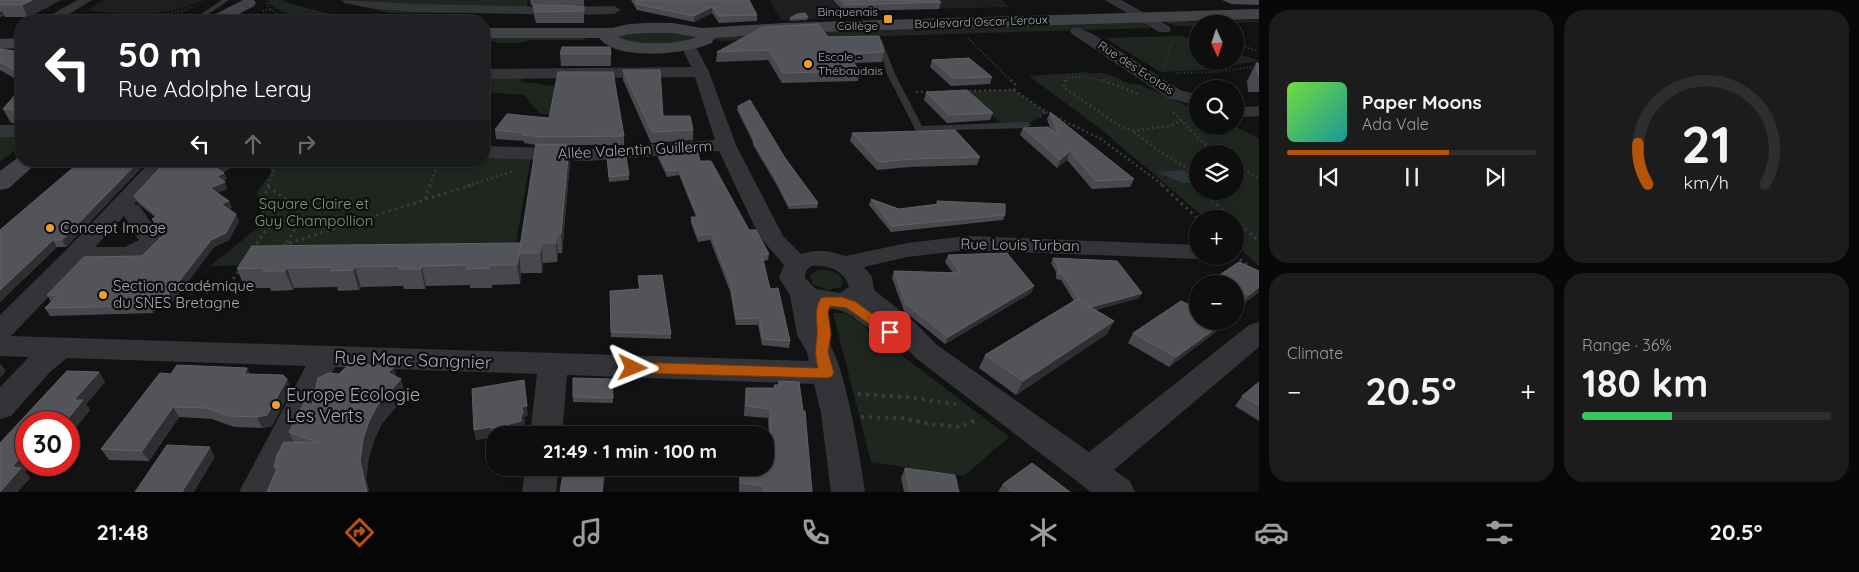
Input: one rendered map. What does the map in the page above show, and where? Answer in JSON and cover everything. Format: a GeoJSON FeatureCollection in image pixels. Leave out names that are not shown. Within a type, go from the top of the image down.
{"type":"FeatureCollection","features":[{"type":"Feature","properties":{"kind":"main road"},"geometry":{"type":"LineString","coordinates":[[218,15],[251,2]]}},
{"type":"Feature","properties":{"kind":"main road"},"geometry":{"type":"LineString","coordinates":[[237,15],[251,2]]}},
{"type":"Feature","properties":{"kind":"main road","name":"Boulevard Oscar Leroux"},"geometry":{"type":"LineString","coordinates":[[697,51],[739,32],[784,28],[1259,14]]}},
{"type":"Feature","properties":{"kind":"main road"},"geometry":{"type":"LineString","coordinates":[[1244,27],[1259,26]]}},
{"type":"Feature","properties":{"kind":"main road"},"geometry":{"type":"LineString","coordinates":[[490,44],[612,37],[636,29],[672,28],[697,51]]}},
{"type":"Feature","properties":{"kind":"main road","name":"Boulevard Oscar Leroux"},"geometry":{"type":"LineString","coordinates":[[697,51],[878,38],[1077,32],[1169,33],[1189,30]]}},
{"type":"Feature","properties":{"kind":"main road"},"geometry":{"type":"LineString","coordinates":[[490,34],[612,37],[632,46],[665,47],[697,51]]}},
{"type":"Feature","properties":{"kind":"main road"},"geometry":{"type":"LineString","coordinates":[[0,183],[20,167]]}},
{"type":"Feature","properties":{"kind":"street"},"geometry":{"type":"LineString","coordinates":[[59,15],[86,0]]}},
{"type":"Feature","properties":{"kind":"street"},"geometry":{"type":"LineString","coordinates":[[348,0],[370,5],[404,8],[552,12],[612,5],[623,20],[636,29]]}},
{"type":"Feature","properties":{"kind":"street"},"geometry":{"type":"LineString","coordinates":[[1111,0],[1169,33]]}},
{"type":"Feature","properties":{"kind":"street","name":"Rue des Ecotais"},"geometry":{"type":"LineString","coordinates":[[1077,32],[1088,37],[1174,94],[1189,98]]}},
{"type":"Feature","properties":{"kind":"street"},"geometry":{"type":"LineString","coordinates":[[490,73],[697,51],[726,145],[766,222],[773,241],[806,261]]}},
{"type":"Feature","properties":{"kind":"street"},"geometry":{"type":"LineString","coordinates":[[0,131],[15,131]]}},
{"type":"Feature","properties":{"kind":"street","name":"Allée Valentin Guillerm"},"geometry":{"type":"LineString","coordinates":[[490,158],[625,153],[726,145]]}},
{"type":"Feature","properties":{"kind":"street"},"geometry":{"type":"LineString","coordinates":[[0,331],[75,255],[156,167]]}},
{"type":"Feature","properties":{"kind":"street"},"geometry":{"type":"LineString","coordinates":[[75,255],[130,254],[152,242],[131,210],[119,208]]}},
{"type":"Feature","properties":{"kind":"street","name":"Rue Louis Turban"},"geometry":{"type":"LineString","coordinates":[[845,264],[907,250],[967,243],[1189,252]]}},
{"type":"Feature","properties":{"kind":"street"},"geometry":{"type":"LineString","coordinates":[[848,492],[837,413],[826,373],[821,312],[833,297],[862,282],[860,277],[845,264],[830,259],[806,261],[792,273],[792,278],[798,288],[833,297],[860,309],[890,332],[927,352],[976,400],[1118,492]]}},
{"type":"Feature","properties":{"kind":"street"},"geometry":{"type":"LineString","coordinates":[[1088,471],[1191,386],[1256,341]]}},
{"type":"Feature","properties":{"kind":"street","name":"Rue Marc Sangnier"},"geometry":{"type":"LineString","coordinates":[[0,346],[826,373]]}},
{"type":"Feature","properties":{"kind":"street"},"geometry":{"type":"LineString","coordinates":[[0,407],[40,364],[61,348]]}},
{"type":"Feature","properties":{"kind":"street"},"geometry":{"type":"LineString","coordinates":[[256,492],[326,357]]}},
{"type":"Feature","properties":{"kind":"street"},"geometry":{"type":"LineString","coordinates":[[547,426],[553,365]]}},
{"type":"Feature","properties":{"kind":"street"},"geometry":{"type":"LineString","coordinates":[[538,492],[541,476]]}},
{"type":"Feature","properties":{"kind":"lane"},"geometry":{"type":"LineString","coordinates":[[212,15],[226,0]]}},
{"type":"Feature","properties":{"kind":"lane"},"geometry":{"type":"LineString","coordinates":[[878,38],[891,74],[919,129],[1027,125]]}},
{"type":"Feature","properties":{"kind":"path"},"geometry":{"type":"LineString","coordinates":[[164,15],[185,10],[200,3]]}},
{"type":"Feature","properties":{"kind":"path"},"geometry":{"type":"LineString","coordinates":[[270,9],[279,15]]}},
{"type":"Feature","properties":{"kind":"path"},"geometry":{"type":"LineString","coordinates":[[1161,73],[1170,53],[1169,33]]}},
{"type":"Feature","properties":{"kind":"path"},"geometry":{"type":"LineString","coordinates":[[966,35],[990,59],[996,68],[1015,84],[1014,90]]}},
{"type":"Feature","properties":{"kind":"path"},"geometry":{"type":"LineString","coordinates":[[1244,47],[1259,51]]}},
{"type":"Feature","properties":{"kind":"path"},"geometry":{"type":"LineString","coordinates":[[1168,73],[1206,74],[1259,66]]}},
{"type":"Feature","properties":{"kind":"path"},"geometry":{"type":"LineString","coordinates":[[1144,96],[1090,76],[1067,77],[1062,87],[1121,127],[1134,131],[1160,152],[1189,169]]}},
{"type":"Feature","properties":{"kind":"path"},"geometry":{"type":"LineString","coordinates":[[963,91],[1014,90],[1046,112],[1101,139],[1165,187],[1189,210]]}},
{"type":"Feature","properties":{"kind":"path"},"geometry":{"type":"LineString","coordinates":[[900,92],[936,92]]}},
{"type":"Feature","properties":{"kind":"path"},"geometry":{"type":"LineString","coordinates":[[1172,111],[1206,145]]}},
{"type":"Feature","properties":{"kind":"path"},"geometry":{"type":"LineString","coordinates":[[1027,125],[1046,112]]}},
{"type":"Feature","properties":{"kind":"path"},"geometry":{"type":"LineString","coordinates":[[1134,131],[1168,126],[1182,121]]}},
{"type":"Feature","properties":{"kind":"path"},"geometry":{"type":"LineString","coordinates":[[277,248],[542,162],[548,159],[550,155]]}},
{"type":"Feature","properties":{"kind":"path"},"geometry":{"type":"LineString","coordinates":[[276,167],[263,196],[264,216],[273,221],[329,220],[323,233]]}},
{"type":"Feature","properties":{"kind":"path"},"geometry":{"type":"LineString","coordinates":[[424,199],[436,167]]}},
{"type":"Feature","properties":{"kind":"path"},"geometry":{"type":"LineString","coordinates":[[1244,170],[1259,179]]}},
{"type":"Feature","properties":{"kind":"path"},"geometry":{"type":"LineString","coordinates":[[268,187],[288,200],[300,220]]}},
{"type":"Feature","properties":{"kind":"path"},"geometry":{"type":"LineString","coordinates":[[1212,200],[1223,210]]}},
{"type":"Feature","properties":{"kind":"path"},"geometry":{"type":"LineString","coordinates":[[286,244],[300,220]]}},
{"type":"Feature","properties":{"kind":"path"},"geometry":{"type":"LineString","coordinates":[[248,256],[273,221]]}},
{"type":"Feature","properties":{"kind":"path"},"geometry":{"type":"LineString","coordinates":[[1244,228],[1259,241]]}},
{"type":"Feature","properties":{"kind":"path"},"geometry":{"type":"LineString","coordinates":[[1244,262],[1259,274]]}},
{"type":"Feature","properties":{"kind":"path"},"geometry":{"type":"LineString","coordinates":[[226,290],[243,264]]}},
{"type":"Feature","properties":{"kind":"path"},"geometry":{"type":"LineString","coordinates":[[826,373],[907,397],[976,400],[982,417],[961,427],[930,424],[901,418],[877,416],[860,418]]}},
{"type":"Feature","properties":{"kind":"shaded area"},"geometry":{"type":"Polygon","coordinates":[[[104,0],[205,0],[171,11],[146,15],[87,10],[104,0]]]}},
{"type":"Feature","properties":{"kind":"shaded area"},"geometry":{"type":"Polygon","coordinates":[[[769,0],[1001,0],[1011,7],[929,9],[924,5],[866,7],[870,11],[839,11],[825,19],[781,20],[769,0]]]}},
{"type":"Feature","properties":{"kind":"shaded area"},"geometry":{"type":"Polygon","coordinates":[[[1183,170],[1189,173],[1189,183],[1182,183],[1157,172],[1183,170]]]}},
{"type":"Feature","properties":{"kind":"green space"},"geometry":{"type":"Polygon","coordinates":[[[270,0],[284,0],[282,1],[333,15],[290,15],[268,3],[270,0]]]}},
{"type":"Feature","properties":{"kind":"green space"},"geometry":{"type":"Polygon","coordinates":[[[338,0],[527,0],[528,9],[519,13],[389,13],[338,0]]]}},
{"type":"Feature","properties":{"kind":"green space"},"geometry":{"type":"Polygon","coordinates":[[[1182,19],[1189,22],[1189,26],[1177,26],[1162,21],[1182,19]]]}},
{"type":"Feature","properties":{"kind":"green space"},"geometry":{"type":"Polygon","coordinates":[[[1244,20],[1259,20],[1259,22],[1244,22],[1244,20]]]}},
{"type":"Feature","properties":{"kind":"green space"},"geometry":{"type":"Polygon","coordinates":[[[1141,22],[1151,28],[721,41],[714,40],[711,34],[1141,22]]]}},
{"type":"Feature","properties":{"kind":"green space"},"geometry":{"type":"Polygon","coordinates":[[[659,30],[695,38],[656,45],[634,43],[618,37],[622,34],[659,30]]]}},
{"type":"Feature","properties":{"kind":"green space"},"geometry":{"type":"Polygon","coordinates":[[[490,35],[585,35],[585,40],[532,40],[519,43],[497,43],[497,41],[490,42],[490,35]]]}},
{"type":"Feature","properties":{"kind":"green space"},"geometry":{"type":"Polygon","coordinates":[[[1182,36],[1189,38],[1189,70],[1201,70],[1160,72],[1105,38],[1182,36]]]}},
{"type":"Feature","properties":{"kind":"green space"},"geometry":{"type":"Polygon","coordinates":[[[1244,56],[1259,61],[1244,63],[1244,56]]]}},
{"type":"Feature","properties":{"kind":"green space"},"geometry":{"type":"Polygon","coordinates":[[[1086,72],[1104,73],[1130,84],[1138,84],[1189,106],[1189,135],[1244,135],[1244,131],[1259,138],[1259,266],[1244,252],[1244,210],[1195,210],[1102,130],[1029,76],[1086,72]]]}},
{"type":"Feature","properties":{"kind":"green space"},"geometry":{"type":"Polygon","coordinates":[[[490,78],[522,78],[521,82],[557,86],[550,115],[539,113],[524,95],[490,92],[490,78]]]}},
{"type":"Feature","properties":{"kind":"green space"},"geometry":{"type":"Polygon","coordinates":[[[1014,90],[1046,112],[1027,125],[1005,126],[963,91],[1014,90]]]}},
{"type":"Feature","properties":{"kind":"green space"},"geometry":{"type":"Polygon","coordinates":[[[0,134],[15,134],[15,151],[0,162],[0,134]]]}},
{"type":"Feature","properties":{"kind":"green space","name":"Square Claire et Guy Champollion"},"geometry":{"type":"Polygon","coordinates":[[[490,156],[531,158],[513,259],[210,266],[264,223],[257,192],[271,173],[270,167],[490,167],[490,156]]]}},
{"type":"Feature","properties":{"kind":"green space"},"geometry":{"type":"Polygon","coordinates":[[[819,270],[830,271],[839,275],[843,281],[841,287],[828,290],[813,284],[810,276],[819,270]]]}},
{"type":"Feature","properties":{"kind":"green space"},"geometry":{"type":"Polygon","coordinates":[[[833,313],[846,313],[1009,437],[964,476],[871,462],[833,313]]]}},
{"type":"Feature","properties":{"kind":"building"},"geometry":{"type":"Polygon","coordinates":[[[0,0],[32,0],[22,5],[0,5],[0,0]]]}},
{"type":"Feature","properties":{"kind":"building"},"geometry":{"type":"Polygon","coordinates":[[[635,0],[749,0],[757,15],[719,16],[712,7],[694,16],[637,4],[635,0]]]}},
{"type":"Feature","properties":{"kind":"building"},"geometry":{"type":"Polygon","coordinates":[[[841,0],[938,0],[941,2],[845,5],[841,0]]]}},
{"type":"Feature","properties":{"kind":"building"},"geometry":{"type":"Polygon","coordinates":[[[533,5],[584,6],[584,11],[535,12],[533,5]]]}},
{"type":"Feature","properties":{"kind":"building"},"geometry":{"type":"Polygon","coordinates":[[[805,13],[808,17],[790,18],[797,14],[805,13]]]}},
{"type":"Feature","properties":{"kind":"building"},"geometry":{"type":"Polygon","coordinates":[[[818,24],[828,37],[879,36],[884,52],[846,54],[860,71],[783,73],[769,50],[717,52],[763,27],[818,24]]]}},
{"type":"Feature","properties":{"kind":"building"},"geometry":{"type":"Polygon","coordinates":[[[562,47],[610,47],[611,54],[560,54],[562,47]]]}},
{"type":"Feature","properties":{"kind":"building"},"geometry":{"type":"Polygon","coordinates":[[[0,49],[15,51],[15,70],[0,62],[0,49]]]}},
{"type":"Feature","properties":{"kind":"building"},"geometry":{"type":"Polygon","coordinates":[[[969,58],[992,77],[953,78],[932,60],[969,58]]]}},
{"type":"Feature","properties":{"kind":"building"},"geometry":{"type":"Polygon","coordinates":[[[1256,63],[1259,63],[1259,75],[1258,75],[1256,63]]]}},
{"type":"Feature","properties":{"kind":"building"},"geometry":{"type":"Polygon","coordinates":[[[623,70],[660,70],[663,116],[690,116],[693,130],[652,132],[623,70]]]}},
{"type":"Feature","properties":{"kind":"building"},"geometry":{"type":"Polygon","coordinates":[[[558,72],[613,72],[624,136],[540,137],[495,130],[507,114],[549,118],[558,72]]]}},
{"type":"Feature","properties":{"kind":"building"},"geometry":{"type":"Polygon","coordinates":[[[967,90],[993,113],[949,115],[926,92],[967,90]]]}},
{"type":"Feature","properties":{"kind":"building"},"geometry":{"type":"Polygon","coordinates":[[[15,95],[15,117],[14,110],[3,109],[15,95]]]}},
{"type":"Feature","properties":{"kind":"building"},"geometry":{"type":"Polygon","coordinates":[[[750,100],[785,158],[818,203],[789,205],[777,180],[753,141],[755,141],[738,106],[750,100]]]}},
{"type":"Feature","properties":{"kind":"building"},"geometry":{"type":"Polygon","coordinates":[[[1050,112],[1134,179],[1096,181],[1070,151],[1060,160],[1023,128],[1048,127],[1059,136],[1050,112]]]}},
{"type":"Feature","properties":{"kind":"building"},"geometry":{"type":"Polygon","coordinates":[[[955,130],[980,157],[879,162],[852,133],[955,130]]]}},
{"type":"Feature","properties":{"kind":"building"},"geometry":{"type":"Polygon","coordinates":[[[536,144],[569,145],[561,234],[556,234],[556,243],[541,243],[540,253],[519,253],[536,144]]]}},
{"type":"Feature","properties":{"kind":"building"},"geometry":{"type":"Polygon","coordinates":[[[697,149],[700,161],[711,161],[749,230],[756,230],[769,254],[762,255],[770,289],[778,288],[790,341],[763,339],[759,318],[736,319],[731,285],[711,234],[698,236],[691,217],[698,217],[679,170],[667,171],[658,152],[697,149]]]}},
{"type":"Feature","properties":{"kind":"building"},"geometry":{"type":"Polygon","coordinates":[[[626,156],[629,175],[609,177],[607,157],[626,156]]]}},
{"type":"Feature","properties":{"kind":"building"},"geometry":{"type":"Polygon","coordinates":[[[74,167],[133,167],[62,240],[53,240],[0,290],[0,230],[74,167]]]}},
{"type":"Feature","properties":{"kind":"building"},"geometry":{"type":"Polygon","coordinates":[[[161,167],[215,167],[224,173],[217,176],[225,182],[210,188],[229,201],[221,204],[236,214],[226,233],[211,240],[169,294],[158,294],[149,306],[45,308],[58,295],[47,295],[84,257],[142,256],[162,236],[165,229],[152,219],[158,216],[134,196],[161,167]]]}},
{"type":"Feature","properties":{"kind":"building"},"geometry":{"type":"Polygon","coordinates":[[[871,199],[899,209],[939,204],[937,201],[1005,204],[1005,215],[892,226],[871,199]]]}},
{"type":"Feature","properties":{"kind":"building"},"geometry":{"type":"Polygon","coordinates":[[[521,243],[517,265],[489,265],[489,268],[467,269],[468,265],[422,266],[421,269],[399,269],[400,266],[355,267],[353,270],[331,271],[333,267],[287,268],[285,271],[263,271],[265,268],[237,269],[252,246],[521,243]]]}},
{"type":"Feature","properties":{"kind":"building"},"geometry":{"type":"Polygon","coordinates":[[[1007,253],[1034,286],[948,337],[906,304],[894,271],[960,273],[948,255],[1007,253]]]}},
{"type":"Feature","properties":{"kind":"building"},"geometry":{"type":"Polygon","coordinates":[[[1053,258],[1117,261],[1142,293],[1091,307],[1079,300],[1063,275],[1058,274],[1059,268],[1053,258]]]}},
{"type":"Feature","properties":{"kind":"building"},"geometry":{"type":"Polygon","coordinates":[[[1244,264],[1259,271],[1259,287],[1249,295],[1244,292],[1244,275],[1220,275],[1234,265],[1244,264]]]}},
{"type":"Feature","properties":{"kind":"building"},"geometry":{"type":"Polygon","coordinates":[[[662,275],[671,334],[611,332],[610,291],[640,289],[638,276],[662,275]]]}},
{"type":"Feature","properties":{"kind":"building"},"geometry":{"type":"Polygon","coordinates":[[[1077,299],[1114,321],[1023,381],[985,355],[1077,299]]]}},
{"type":"Feature","properties":{"kind":"building"},"geometry":{"type":"Polygon","coordinates":[[[1181,301],[1189,305],[1189,330],[1213,330],[1176,357],[1133,333],[1181,301]]]}},
{"type":"Feature","properties":{"kind":"building"},"geometry":{"type":"Polygon","coordinates":[[[360,362],[369,365],[394,367],[388,373],[401,379],[377,406],[369,421],[363,439],[360,461],[367,492],[267,492],[278,466],[274,467],[277,455],[284,442],[320,443],[289,432],[306,399],[312,406],[318,378],[329,373],[339,374],[347,366],[360,362]]]}},
{"type":"Feature","properties":{"kind":"building"},"geometry":{"type":"Polygon","coordinates":[[[177,365],[247,368],[244,374],[283,375],[287,379],[267,415],[257,417],[229,416],[206,408],[173,407],[142,451],[101,449],[160,373],[171,374],[177,365]]]}},
{"type":"Feature","properties":{"kind":"building"},"geometry":{"type":"Polygon","coordinates":[[[67,371],[99,372],[74,400],[83,400],[74,411],[30,411],[67,371]]]}},
{"type":"Feature","properties":{"kind":"building"},"geometry":{"type":"Polygon","coordinates":[[[573,378],[612,379],[613,398],[573,397],[573,378]]]}},
{"type":"Feature","properties":{"kind":"building"},"geometry":{"type":"Polygon","coordinates":[[[524,380],[527,406],[522,407],[521,421],[509,424],[509,426],[486,426],[486,428],[474,430],[472,389],[524,380]]]}},
{"type":"Feature","properties":{"kind":"building"},"geometry":{"type":"Polygon","coordinates":[[[779,381],[799,382],[803,411],[805,411],[812,492],[764,492],[763,486],[741,483],[741,476],[774,476],[774,426],[770,426],[770,409],[746,406],[746,388],[775,388],[774,385],[779,385],[779,381]]]}},
{"type":"Feature","properties":{"kind":"building"},"geometry":{"type":"Polygon","coordinates":[[[1259,382],[1259,406],[1242,396],[1259,382]]]}},
{"type":"Feature","properties":{"kind":"building"},"geometry":{"type":"Polygon","coordinates":[[[15,427],[15,464],[12,467],[15,467],[15,475],[0,492],[0,443],[15,427]]]}},
{"type":"Feature","properties":{"kind":"building"},"geometry":{"type":"Polygon","coordinates":[[[167,445],[210,447],[182,492],[135,492],[167,445]]]}},
{"type":"Feature","properties":{"kind":"building"},"geometry":{"type":"Polygon","coordinates":[[[1032,463],[1070,492],[1012,492],[1003,484],[1032,463]]]}},
{"type":"Feature","properties":{"kind":"building"},"geometry":{"type":"Polygon","coordinates":[[[905,468],[955,475],[959,492],[910,492],[905,468]]]}},
{"type":"Feature","properties":{"kind":"building"},"geometry":{"type":"Polygon","coordinates":[[[563,476],[603,476],[602,492],[560,492],[563,476]]]}},
{"type":"Feature","properties":{"kind":"place","name":"Binquenais Collège"},"geometry":{"type":"Point","coordinates":[888,19]}},
{"type":"Feature","properties":{"kind":"place","name":"Escale - Thébaudais"},"geometry":{"type":"Point","coordinates":[808,64]}},
{"type":"Feature","properties":{"kind":"place","name":"Concept Image"},"geometry":{"type":"Point","coordinates":[50,228]}},
{"type":"Feature","properties":{"kind":"place","name":"Section académique du SNES Bretagne"},"geometry":{"type":"Point","coordinates":[103,295]}},
{"type":"Feature","properties":{"kind":"place","name":"Europe Ecologie Les Verts"},"geometry":{"type":"Point","coordinates":[276,405]}},
{"type":"Feature","properties":{"kind":"route"},"geometry":{"type":"LineString","coordinates":[[633,368],[826,373],[821,352],[824,334],[821,312],[826,301],[852,305],[890,332]]}}]}
